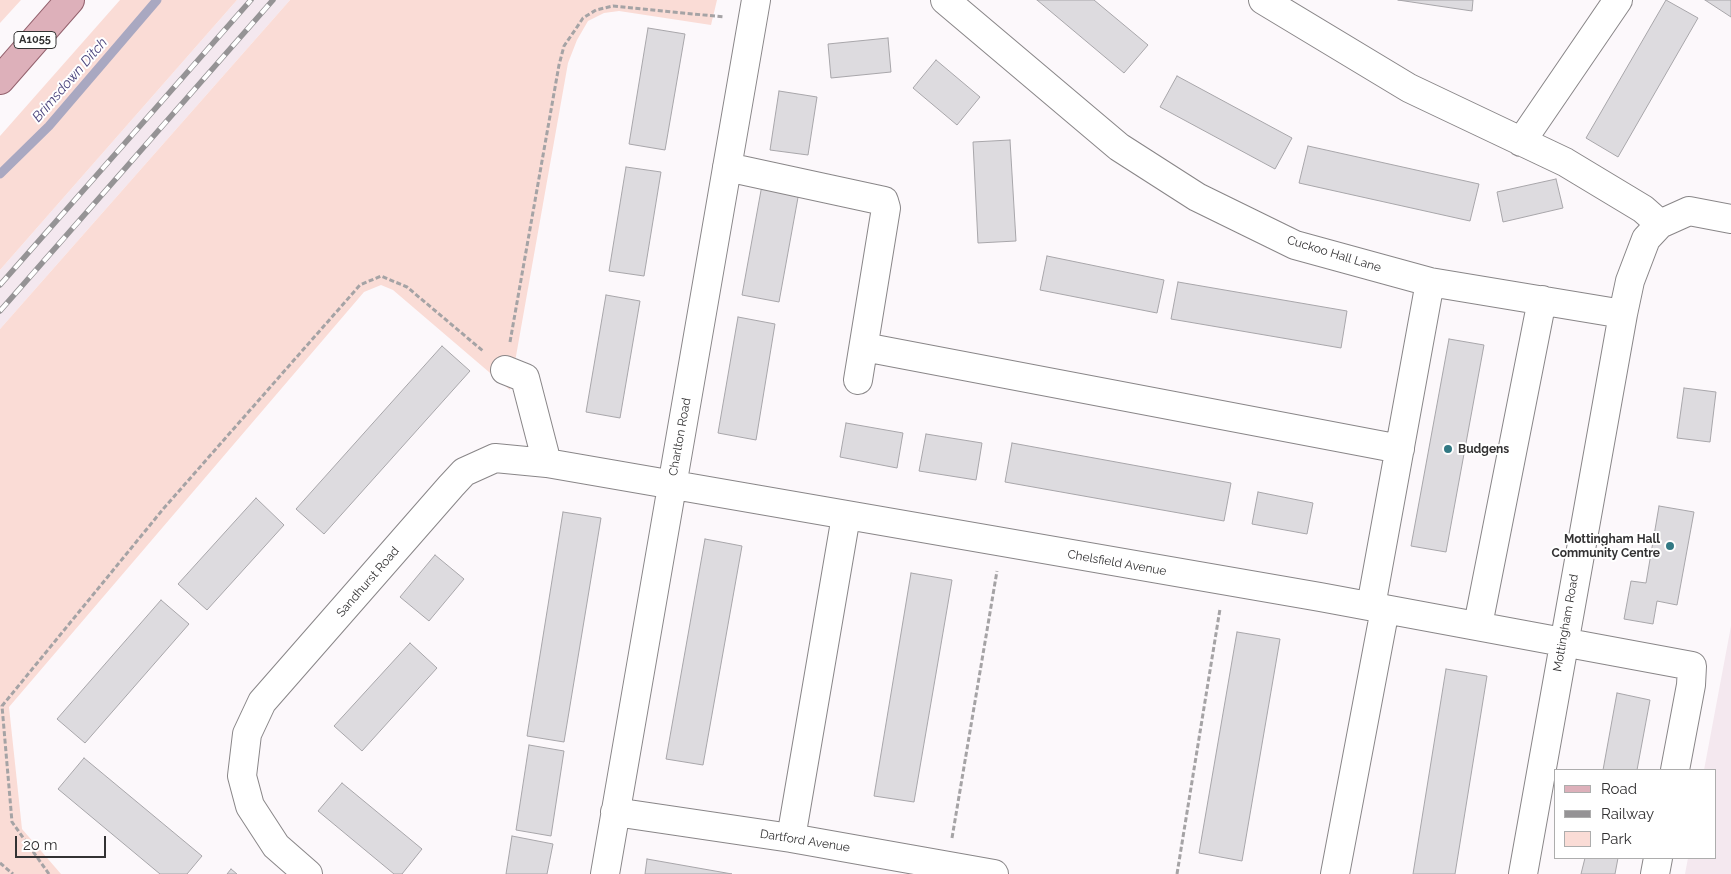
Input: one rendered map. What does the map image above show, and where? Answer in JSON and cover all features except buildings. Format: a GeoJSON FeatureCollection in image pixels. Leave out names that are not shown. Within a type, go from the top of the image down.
{"type":"FeatureCollection","features":[{"type":"Feature","properties":{"kind":"main road","name":"A1055"},"geometry":{"type":"LineString","coordinates":[[0,80],[70,0]]}},
{"type":"Feature","properties":{"kind":"street","name":"Cuckoo Hall Lane"},"geometry":{"type":"LineString","coordinates":[[945,0],[1120,147],[1197,197],[1295,245],[1430,282],[1623,314]]}},
{"type":"Feature","properties":{"kind":"street"},"geometry":{"type":"LineString","coordinates":[[1263,0],[1409,88],[1566,162],[1643,209],[1660,224]]}},
{"type":"Feature","properties":{"kind":"street"},"geometry":{"type":"LineString","coordinates":[[1521,142],[1618,0]]}},
{"type":"Feature","properties":{"kind":"street","name":"Charlton Road"},"geometry":{"type":"LineString","coordinates":[[605,874],[754,10]]}},
{"type":"Feature","properties":{"kind":"street"},"geometry":{"type":"LineString","coordinates":[[728,167],[884,201],[886,208],[858,380]]}},
{"type":"Feature","properties":{"kind":"street"},"geometry":{"type":"LineString","coordinates":[[1623,314],[1630,281],[1646,239],[1660,224],[1689,211],[1731,219]]}},
{"type":"Feature","properties":{"kind":"street"},"geometry":{"type":"LineString","coordinates":[[1334,874],[1378,607],[1400,449],[1430,282]]}},
{"type":"Feature","properties":{"kind":"street"},"geometry":{"type":"LineString","coordinates":[[1478,626],[1542,300]]}},
{"type":"Feature","properties":{"kind":"street","name":"Mottingham Road"},"geometry":{"type":"LineString","coordinates":[[1523,874],[1563,641],[1623,314]]}},
{"type":"Feature","properties":{"kind":"street"},"geometry":{"type":"LineString","coordinates":[[864,347],[1400,449]]}},
{"type":"Feature","properties":{"kind":"street"},"geometry":{"type":"LineString","coordinates":[[505,370],[525,378],[548,464]]}},
{"type":"Feature","properties":{"kind":"street","name":"Sandhurst Road"},"geometry":{"type":"LineString","coordinates":[[308,874],[276,846],[250,806],[242,776],[247,734],[262,702],[464,472],[495,458],[548,464],[671,486]]}},
{"type":"Feature","properties":{"kind":"street","name":"Chelsfield Avenue"},"geometry":{"type":"LineString","coordinates":[[671,486],[1378,607],[1692,666],[1692,685],[1675,769]]}},
{"type":"Feature","properties":{"kind":"street"},"geometry":{"type":"LineString","coordinates":[[791,838],[846,516]]}},
{"type":"Feature","properties":{"kind":"street","name":"Dartford Avenue"},"geometry":{"type":"LineString","coordinates":[[615,812],[791,838],[947,864],[994,874]]}},
{"type":"Feature","properties":{"kind":"street"},"geometry":{"type":"LineString","coordinates":[[1655,874],[1658,859]]}},
{"type":"Feature","properties":{"kind":"path"},"geometry":{"type":"LineString","coordinates":[[49,874],[12,822],[2,706],[164,508],[360,284],[381,276],[406,287],[505,370],[559,65],[564,46],[583,18],[613,6],[754,10]]}},
{"type":"Feature","properties":{"kind":"path"},"geometry":{"type":"LineString","coordinates":[[947,864],[1002,543]]}},
{"type":"Feature","properties":{"kind":"path"},"geometry":{"type":"LineString","coordinates":[[1177,874],[1224,581]]}},
{"type":"Feature","properties":{"kind":"path"},"geometry":{"type":"LineString","coordinates":[[0,863],[13,874]]}},
{"type":"Feature","properties":{"kind":"shaded area"},"geometry":{"type":"Polygon","coordinates":[[[237,0],[290,0],[0,329],[0,270],[237,0]]]}},
{"type":"Feature","properties":{"kind":"shaded area"},"geometry":{"type":"Polygon","coordinates":[[[1731,626],[1731,874],[1685,874],[1688,859],[1716,859],[1716,769],[1704,769],[1731,626]]]}},
{"type":"Feature","properties":{"kind":"green space"},"geometry":{"type":"Polygon","coordinates":[[[0,0],[21,0],[0,23],[0,0]]]}},
{"type":"Feature","properties":{"kind":"green space"},"geometry":{"type":"Polygon","coordinates":[[[120,0],[237,0],[0,270],[0,136],[120,0]]]}},
{"type":"Feature","properties":{"kind":"green space"},"geometry":{"type":"Polygon","coordinates":[[[290,0],[717,0],[711,25],[619,11],[604,13],[588,21],[577,40],[568,63],[510,390],[393,290],[381,285],[364,292],[9,707],[22,829],[61,874],[0,874],[0,329],[290,0]]]}},
{"type":"Feature","properties":{"kind":"waterway","name":"Brimsdown Ditch"},"geometry":{"type":"LineString","coordinates":[[0,174],[49,126],[157,0]]}},
{"type":"Feature","properties":{"kind":"railway"},"geometry":{"type":"LineString","coordinates":[[0,285],[251,0]]}},
{"type":"Feature","properties":{"kind":"railway"},"geometry":{"type":"LineString","coordinates":[[0,311],[273,0]]}},
{"type":"Feature","properties":{"kind":"place","name":"Budgens"},"geometry":{"type":"Point","coordinates":[1448,449]}},
{"type":"Feature","properties":{"kind":"place","name":"Mottingham Hall Community Centre"},"geometry":{"type":"Point","coordinates":[1670,546]}}]}
